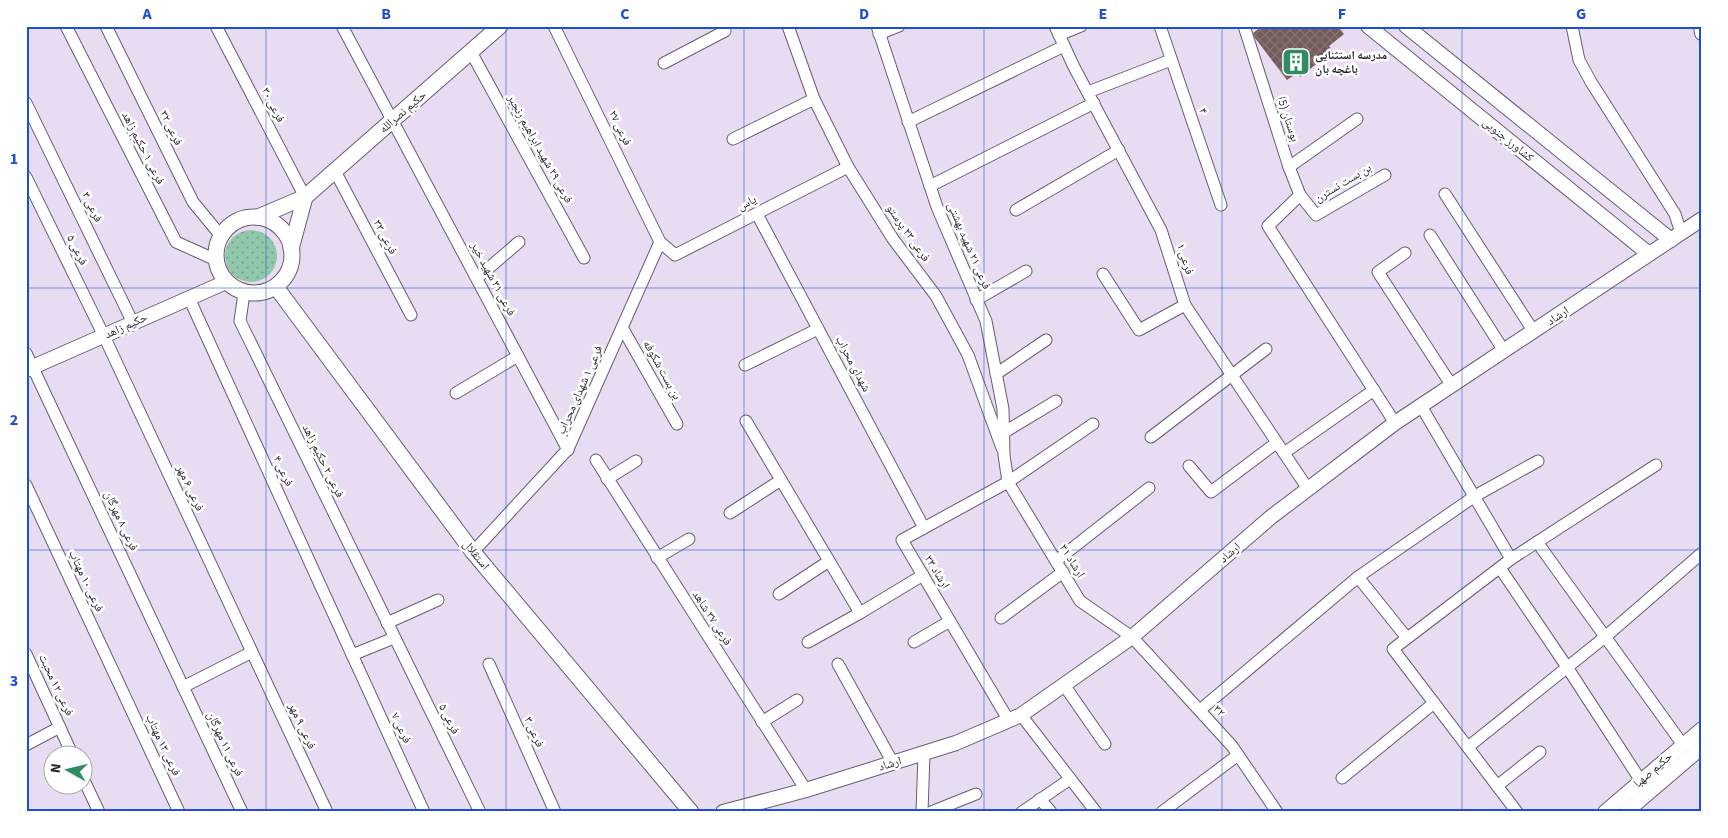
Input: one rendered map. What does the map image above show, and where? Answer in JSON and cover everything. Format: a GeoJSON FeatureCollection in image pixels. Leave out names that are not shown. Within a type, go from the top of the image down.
{"type":"FeatureCollection","features":[{"type":"Feature","properties":{"kind":"main road","name":"حکیم نصرالله"},"geometry":{"type":"LineString","coordinates":[[258,217],[305,197],[500,26]]}},
{"type":"Feature","properties":{"kind":"main road"},"geometry":{"type":"LineString","coordinates":[[291,249],[288,239],[276,224],[258,217],[247,217],[228,227],[221,236],[216,248],[216,260],[219,272],[226,282],[244,293],[266,292],[276,287],[289,270],[291,249],[305,197]]}},
{"type":"Feature","properties":{"kind":"main road","name":"استقلال"},"geometry":{"type":"LineString","coordinates":[[276,287],[474,552],[691,812]]}},
{"type":"Feature","properties":{"kind":"street","name":"فرعی ۱ حکیم زاهد"},"geometry":{"type":"LineString","coordinates":[[66,26],[176,242],[216,260]]}},
{"type":"Feature","properties":{"kind":"street","name":"فرعی ۳۲"},"geometry":{"type":"LineString","coordinates":[[106,26],[193,202],[221,236]]}},
{"type":"Feature","properties":{"kind":"street","name":"فرعی ۳۰"},"geometry":{"type":"LineString","coordinates":[[216,26],[305,197]]}},
{"type":"Feature","properties":{"kind":"street","name":"فرعی ۳۱ شهید خیر"},"geometry":{"type":"LineString","coordinates":[[342,26],[568,450]]}},
{"type":"Feature","properties":{"kind":"street"},"geometry":{"type":"LineString","coordinates":[[664,63],[725,30],[723,26]]}},
{"type":"Feature","properties":{"kind":"street","name":"فرعی ۲۳ پرستو"},"geometry":{"type":"LineString","coordinates":[[788,26],[814,98],[848,168],[893,239],[936,296],[964,346],[1000,435]]}},
{"type":"Feature","properties":{"kind":"street"},"geometry":{"type":"LineString","coordinates":[[878,30],[898,26]]}},
{"type":"Feature","properties":{"kind":"street"},"geometry":{"type":"LineString","coordinates":[[1057,31],[1081,26]]}},
{"type":"Feature","properties":{"kind":"street","name":"۴"},"geometry":{"type":"LineString","coordinates":[[1160,26],[1221,206]]}},
{"type":"Feature","properties":{"kind":"street","name":"بوستان (5)"},"geometry":{"type":"LineString","coordinates":[[1244,26],[1289,167],[1300,195],[1316,215]]}},
{"type":"Feature","properties":{"kind":"street","name":"کشاورز جنوبی"},"geometry":{"type":"LineString","coordinates":[[1368,26],[1649,254]]}},
{"type":"Feature","properties":{"kind":"street","name":"کشاورز جنوبی"},"geometry":{"type":"LineString","coordinates":[[1406,26],[1676,237]]}},
{"type":"Feature","properties":{"kind":"street"},"geometry":{"type":"LineString","coordinates":[[1572,26],[1579,60],[1591,82],[1675,214],[1676,237]]}},
{"type":"Feature","properties":{"kind":"street"},"geometry":{"type":"LineString","coordinates":[[1700,26],[1702,34]]}},
{"type":"Feature","properties":{"kind":"street","name":"فرعی ۲۷"},"geometry":{"type":"LineString","coordinates":[[555,27],[660,242]]}},
{"type":"Feature","properties":{"kind":"street","name":"فرعی ۲۱ شهید بهشتی"},"geometry":{"type":"LineString","coordinates":[[878,30],[937,207],[986,321],[1003,409],[1000,435],[1008,482]]}},
{"type":"Feature","properties":{"kind":"street","name":"فرعی ۱"},"geometry":{"type":"LineString","coordinates":[[1057,31],[1161,230],[1185,305],[1308,489]]}},
{"type":"Feature","properties":{"kind":"street"},"geometry":{"type":"LineString","coordinates":[[908,122],[1064,46]]}},
{"type":"Feature","properties":{"kind":"street","name":"فرعی ۲۹ شهید ابراهیم رنجبر"},"geometry":{"type":"LineString","coordinates":[[471,52],[584,258]]}},
{"type":"Feature","properties":{"kind":"street"},"geometry":{"type":"LineString","coordinates":[[930,186],[1091,98],[1171,60]]}},
{"type":"Feature","properties":{"kind":"street"},"geometry":{"type":"LineString","coordinates":[[733,139],[814,98]]}},
{"type":"Feature","properties":{"kind":"street","name":"فرعی ۳"},"geometry":{"type":"LineString","coordinates":[[26,103],[133,323]]}},
{"type":"Feature","properties":{"kind":"street"},"geometry":{"type":"LineString","coordinates":[[1289,167],[1357,119]]}},
{"type":"Feature","properties":{"kind":"street"},"geometry":{"type":"LineString","coordinates":[[1016,210],[1119,150]]}},
{"type":"Feature","properties":{"kind":"street","name":"یاس"},"geometry":{"type":"LineString","coordinates":[[660,242],[675,255],[848,168]]}},
{"type":"Feature","properties":{"kind":"street","name":"فرعی ۳۳"},"geometry":{"type":"LineString","coordinates":[[335,171],[411,315]]}},
{"type":"Feature","properties":{"kind":"street","name":"بن بست نسترن"},"geometry":{"type":"LineString","coordinates":[[1316,215],[1385,175]]}},
{"type":"Feature","properties":{"kind":"street","name":"فرعی ۵"},"geometry":{"type":"LineString","coordinates":[[26,177],[104,336]]}},
{"type":"Feature","properties":{"kind":"street"},"geometry":{"type":"LineString","coordinates":[[1445,194],[1534,332]]}},
{"type":"Feature","properties":{"kind":"street"},"geometry":{"type":"LineString","coordinates":[[1300,195],[1268,226],[1395,423]]}},
{"type":"Feature","properties":{"kind":"street","name":"شهدای محراب"},"geometry":{"type":"LineString","coordinates":[[757,214],[924,528]]}},
{"type":"Feature","properties":{"kind":"street","name":"ارشاد"},"geometry":{"type":"LineString","coordinates":[[723,812],[806,790],[924,754],[956,743],[1015,718],[1132,637],[1271,518],[1395,423],[1702,219]]}},
{"type":"Feature","properties":{"kind":"street"},"geometry":{"type":"LineString","coordinates":[[1430,235],[1504,351]]}},
{"type":"Feature","properties":{"kind":"street"},"geometry":{"type":"LineString","coordinates":[[477,278],[519,242]]}},
{"type":"Feature","properties":{"kind":"street","name":"فرعی ۱ شهدای محراب"},"geometry":{"type":"LineString","coordinates":[[474,552],[568,450],[660,242]]}},
{"type":"Feature","properties":{"kind":"street"},"geometry":{"type":"LineString","coordinates":[[1405,253],[1378,272],[1452,386]]}},
{"type":"Feature","properties":{"kind":"street"},"geometry":{"type":"LineString","coordinates":[[976,300],[1026,271]]}},
{"type":"Feature","properties":{"kind":"street"},"geometry":{"type":"LineString","coordinates":[[1103,274],[1139,330],[1185,305]]}},
{"type":"Feature","properties":{"kind":"street","name":"حکیم زاهد"},"geometry":{"type":"LineString","coordinates":[[30,368],[226,282]]}},
{"type":"Feature","properties":{"kind":"street","name":"فرعی ۲ حکیم زاهد"},"geometry":{"type":"LineString","coordinates":[[244,293],[240,321],[394,638]]}},
{"type":"Feature","properties":{"kind":"street","name":"فرعی ۴"},"geometry":{"type":"LineString","coordinates":[[189,298],[352,655]]}},
{"type":"Feature","properties":{"kind":"street","name":"بن بست شکوفه"},"geometry":{"type":"LineString","coordinates":[[623,329],[677,424]]}},
{"type":"Feature","properties":{"kind":"street"},"geometry":{"type":"LineString","coordinates":[[745,365],[818,329]]}},
{"type":"Feature","properties":{"kind":"street","name":"فرعی ۶ مهر"},"geometry":{"type":"LineString","coordinates":[[104,336],[252,652]]}},
{"type":"Feature","properties":{"kind":"street"},"geometry":{"type":"LineString","coordinates":[[996,374],[1046,340]]}},
{"type":"Feature","properties":{"kind":"street"},"geometry":{"type":"LineString","coordinates":[[1151,437],[1266,349]]}},
{"type":"Feature","properties":{"kind":"street","name":"فرعی ۸ مهرگان"},"geometry":{"type":"LineString","coordinates":[[26,353],[30,368],[183,688]]}},
{"type":"Feature","properties":{"kind":"street"},"geometry":{"type":"LineString","coordinates":[[456,393],[518,356]]}},
{"type":"Feature","properties":{"kind":"street"},"geometry":{"type":"LineString","coordinates":[[1284,453],[1374,390]]}},
{"type":"Feature","properties":{"kind":"street"},"geometry":{"type":"LineString","coordinates":[[1000,435],[1056,401]]}},
{"type":"Feature","properties":{"kind":"street"},"geometry":{"type":"LineString","coordinates":[[1421,406],[1511,559]]}},
{"type":"Feature","properties":{"kind":"street"},"geometry":{"type":"LineString","coordinates":[[746,421],[860,613]]}},
{"type":"Feature","properties":{"kind":"street","name":"ارشاد ۳۳"},"geometry":{"type":"LineString","coordinates":[[1093,424],[1008,482],[902,540],[950,621],[1015,718],[1070,779],[1096,812]]}},
{"type":"Feature","properties":{"kind":"street"},"geometry":{"type":"LineString","coordinates":[[1189,466],[1211,492],[1276,443]]}},
{"type":"Feature","properties":{"kind":"street","name":"فرعی ۳۷ شاهد"},"geometry":{"type":"LineString","coordinates":[[596,460],[806,790]]}},
{"type":"Feature","properties":{"kind":"street"},"geometry":{"type":"LineString","coordinates":[[607,479],[636,461]]}},
{"type":"Feature","properties":{"kind":"street"},"geometry":{"type":"LineString","coordinates":[[1200,710],[1358,577],[1475,496],[1538,462]]}},
{"type":"Feature","properties":{"kind":"street"},"geometry":{"type":"LineString","coordinates":[[1517,812],[1393,649],[1511,559],[1656,465]]}},
{"type":"Feature","properties":{"kind":"street"},"geometry":{"type":"LineString","coordinates":[[730,513],[781,480]]}},
{"type":"Feature","properties":{"kind":"street","name":"ارشاد ۳۱"},"geometry":{"type":"LineString","coordinates":[[1008,482],[1080,601],[1132,637]]}},
{"type":"Feature","properties":{"kind":"street","name":"فرعی ۱۰ مهتاب"},"geometry":{"type":"LineString","coordinates":[[26,485],[122,689]]}},
{"type":"Feature","properties":{"kind":"street"},"geometry":{"type":"LineString","coordinates":[[1056,561],[1149,488]]}},
{"type":"Feature","properties":{"kind":"street"},"geometry":{"type":"LineString","coordinates":[[657,558],[689,539]]}},
{"type":"Feature","properties":{"kind":"street"},"geometry":{"type":"LineString","coordinates":[[1537,542],[1687,751]]}},
{"type":"Feature","properties":{"kind":"street"},"geometry":{"type":"LineString","coordinates":[[1468,747],[1605,637],[1702,553]]}},
{"type":"Feature","properties":{"kind":"street"},"geometry":{"type":"LineString","coordinates":[[779,594],[829,561]]}},
{"type":"Feature","properties":{"kind":"street"},"geometry":{"type":"LineString","coordinates":[[1500,568],[1641,781]]}},
{"type":"Feature","properties":{"kind":"street"},"geometry":{"type":"LineString","coordinates":[[1001,618],[1063,572]]}},
{"type":"Feature","properties":{"kind":"street"},"geometry":{"type":"LineString","coordinates":[[808,642],[923,575]]}},
{"type":"Feature","properties":{"kind":"street"},"geometry":{"type":"LineString","coordinates":[[1358,577],[1407,638]]}},
{"type":"Feature","properties":{"kind":"street"},"geometry":{"type":"LineString","coordinates":[[387,624],[438,600]]}},
{"type":"Feature","properties":{"kind":"street"},"geometry":{"type":"LineString","coordinates":[[914,642],[950,621]]}},
{"type":"Feature","properties":{"kind":"street","name":"۳۲"},"geometry":{"type":"LineString","coordinates":[[1132,637],[1232,746],[1277,812]]}},
{"type":"Feature","properties":{"kind":"street"},"geometry":{"type":"LineString","coordinates":[[352,655],[394,638]]}},
{"type":"Feature","properties":{"kind":"street","name":"فرعی ۵"},"geometry":{"type":"LineString","coordinates":[[394,638],[480,812]]}},
{"type":"Feature","properties":{"kind":"street"},"geometry":{"type":"LineString","coordinates":[[183,688],[252,652]]}},
{"type":"Feature","properties":{"kind":"street","name":"فرعی ۹ مهر"},"geometry":{"type":"LineString","coordinates":[[252,652],[327,812]]}},
{"type":"Feature","properties":{"kind":"street","name":"فرعی ۱۲ محبت"},"geometry":{"type":"LineString","coordinates":[[26,654],[69,746]]}},
{"type":"Feature","properties":{"kind":"street","name":"فرعی ۷"},"geometry":{"type":"LineString","coordinates":[[352,655],[424,812]]}},
{"type":"Feature","properties":{"kind":"street","name":"فرعی ۳"},"geometry":{"type":"LineString","coordinates":[[489,664],[555,812]]}},
{"type":"Feature","properties":{"kind":"street"},"geometry":{"type":"LineString","coordinates":[[838,664],[893,763]]}},
{"type":"Feature","properties":{"kind":"street"},"geometry":{"type":"LineString","coordinates":[[1064,685],[1105,744]]}},
{"type":"Feature","properties":{"kind":"street","name":"فرعی ۱۱ مهرگان"},"geometry":{"type":"LineString","coordinates":[[183,688],[242,812]]}},
{"type":"Feature","properties":{"kind":"street","name":"فرعی ۱۳ مهتاب"},"geometry":{"type":"LineString","coordinates":[[122,689],[179,812]]}},
{"type":"Feature","properties":{"kind":"street"},"geometry":{"type":"LineString","coordinates":[[762,722],[796,700]]}},
{"type":"Feature","properties":{"kind":"street"},"geometry":{"type":"LineString","coordinates":[[1342,778],[1434,703]]}},
{"type":"Feature","properties":{"kind":"street"},"geometry":{"type":"LineString","coordinates":[[26,745],[60,727]]}},
{"type":"Feature","properties":{"kind":"street","name":"حکیم صهبا"},"geometry":{"type":"LineString","coordinates":[[1626,812],[1687,751],[1702,729]]}},
{"type":"Feature","properties":{"kind":"street","name":"حکیم صهبا"},"geometry":{"type":"LineString","coordinates":[[1605,812],[1641,781],[1687,751],[1702,747]]}},
{"type":"Feature","properties":{"kind":"street"},"geometry":{"type":"LineString","coordinates":[[1497,786],[1540,752]]}},
{"type":"Feature","properties":{"kind":"street"},"geometry":{"type":"LineString","coordinates":[[922,812],[924,754]]}},
{"type":"Feature","properties":{"kind":"street"},"geometry":{"type":"LineString","coordinates":[[1162,812],[1238,755]]}},
{"type":"Feature","properties":{"kind":"street"},"geometry":{"type":"LineString","coordinates":[[1022,812],[1070,779]]}},
{"type":"Feature","properties":{"kind":"street"},"geometry":{"type":"LineString","coordinates":[[931,812],[976,794]]}},
{"type":"Feature","properties":{"kind":"street"},"geometry":{"type":"LineString","coordinates":[[91,796],[99,812]]}},
{"type":"Feature","properties":{"kind":"street"},"geometry":{"type":"LineString","coordinates":[[1040,799],[1051,812]]}},
{"type":"Feature","properties":{"kind":"green space"},"geometry":{"type":"Polygon","coordinates":[[[246,230],[256,230],[270,237],[277,251],[277,261],[270,275],[256,282],[246,282],[236,278],[229,271],[225,261],[225,251],[229,241],[236,234],[246,230]]]}},
{"type":"Feature","properties":{"kind":"building","name":"مدرسه استثنایی باغچه بان"},"geometry":{"type":"Polygon","coordinates":[[[1262,26],[1338,26],[1344,34],[1329,46],[1333,51],[1300,77],[1297,73],[1287,80],[1252,34],[1262,26]]]}},
{"type":"Feature","properties":{"kind":"place","name":"مدرسه استثنایی باغچه بان"},"geometry":{"type":"Point","coordinates":[1296,62]}}]}
